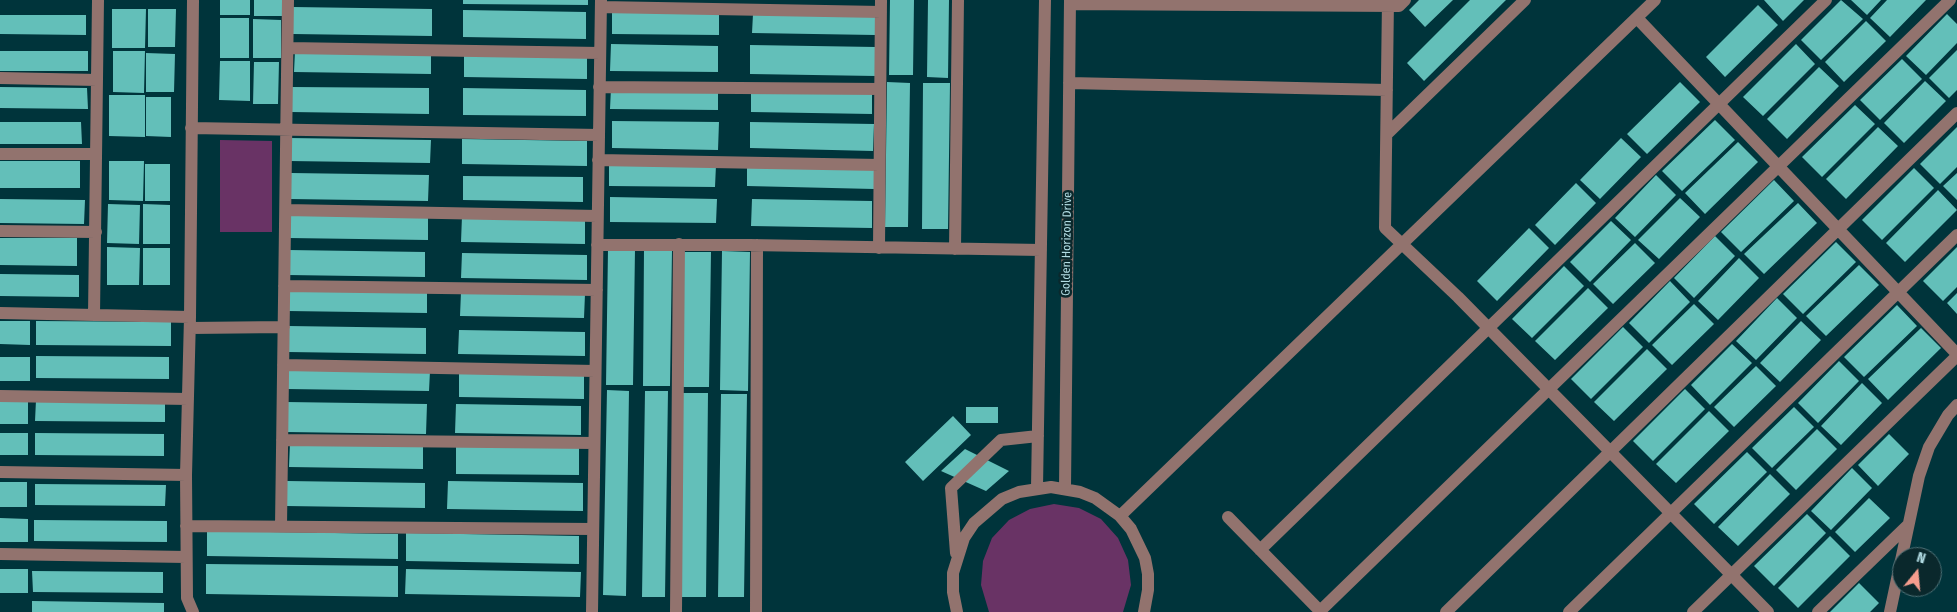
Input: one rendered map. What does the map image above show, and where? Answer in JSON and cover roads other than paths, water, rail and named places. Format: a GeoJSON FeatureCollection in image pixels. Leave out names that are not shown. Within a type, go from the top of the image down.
{"type":"FeatureCollection","features":[{"type":"Feature","properties":{"kind":"street"},"geometry":{"type":"LineString","coordinates":[[94,315],[98,0]]}},
{"type":"Feature","properties":{"kind":"street"},"geometry":{"type":"LineString","coordinates":[[193,0],[190,128],[190,323],[186,475],[187,598],[193,612]]}},
{"type":"Feature","properties":{"kind":"street"},"geometry":{"type":"LineString","coordinates":[[281,526],[288,0]]}},
{"type":"Feature","properties":{"kind":"street"},"geometry":{"type":"LineString","coordinates":[[956,249],[958,0]]}},
{"type":"Feature","properties":{"kind":"street","name":"Golden Horizon Drive"},"geometry":{"type":"LineString","coordinates":[[1037,488],[1045,0]]}},
{"type":"Feature","properties":{"kind":"street"},"geometry":{"type":"LineString","coordinates":[[1070,2],[1388,3],[1399,6],[1405,0]]}},
{"type":"Feature","properties":{"kind":"street"},"geometry":{"type":"LineString","coordinates":[[1387,134],[1525,0]]}},
{"type":"Feature","properties":{"kind":"street"},"geometry":{"type":"LineString","coordinates":[[1120,516],[1655,0]]}},
{"type":"Feature","properties":{"kind":"street"},"geometry":{"type":"LineString","coordinates":[[1260,550],[1826,0]]}},
{"type":"Feature","properties":{"kind":"street"},"geometry":{"type":"LineString","coordinates":[[1228,517],[1320,612],[1950,0]]}},
{"type":"Feature","properties":{"kind":"street","name":"Golden Horizon Drive"},"geometry":{"type":"LineString","coordinates":[[1065,488],[1070,2]]}},
{"type":"Feature","properties":{"kind":"street"},"geometry":{"type":"LineString","coordinates":[[1388,3],[1385,228],[1458,297],[1487,329],[1768,612]]}},
{"type":"Feature","properties":{"kind":"street"},"geometry":{"type":"LineString","coordinates":[[592,612],[601,4],[881,6],[879,248]]}},
{"type":"Feature","properties":{"kind":"street"},"geometry":{"type":"LineString","coordinates":[[1637,18],[1957,355],[1693,612]]}},
{"type":"Feature","properties":{"kind":"street"},"geometry":{"type":"LineString","coordinates":[[288,48],[600,53]]}},
{"type":"Feature","properties":{"kind":"street"},"geometry":{"type":"LineString","coordinates":[[0,78],[97,80]]}},
{"type":"Feature","properties":{"kind":"street"},"geometry":{"type":"LineString","coordinates":[[1069,83],[1387,90]]}},
{"type":"Feature","properties":{"kind":"street"},"geometry":{"type":"LineString","coordinates":[[600,86],[880,89]]}},
{"type":"Feature","properties":{"kind":"street"},"geometry":{"type":"LineString","coordinates":[[1446,612],[1957,113]]}},
{"type":"Feature","properties":{"kind":"street"},"geometry":{"type":"LineString","coordinates":[[190,128],[599,135]]}},
{"type":"Feature","properties":{"kind":"street"},"geometry":{"type":"LineString","coordinates":[[0,154],[96,154]]}},
{"type":"Feature","properties":{"kind":"street"},"geometry":{"type":"LineString","coordinates":[[598,160],[879,165]]}},
{"type":"Feature","properties":{"kind":"street"},"geometry":{"type":"LineString","coordinates":[[286,210],[597,216]]}},
{"type":"Feature","properties":{"kind":"street"},"geometry":{"type":"LineString","coordinates":[[0,231],[96,232]]}},
{"type":"Feature","properties":{"kind":"street"},"geometry":{"type":"LineString","coordinates":[[1569,612],[1957,236]]}},
{"type":"Feature","properties":{"kind":"street"},"geometry":{"type":"LineString","coordinates":[[597,244],[1041,250]]}},
{"type":"Feature","properties":{"kind":"street"},"geometry":{"type":"LineString","coordinates":[[676,612],[679,244]]}},
{"type":"Feature","properties":{"kind":"street"},"geometry":{"type":"LineString","coordinates":[[756,612],[757,245]]}},
{"type":"Feature","properties":{"kind":"street"},"geometry":{"type":"LineString","coordinates":[[284,286],[596,290]]}},
{"type":"Feature","properties":{"kind":"street"},"geometry":{"type":"LineString","coordinates":[[0,313],[94,315],[190,323],[284,327]]}},
{"type":"Feature","properties":{"kind":"street"},"geometry":{"type":"LineString","coordinates":[[283,365],[595,371]]}},
{"type":"Feature","properties":{"kind":"street"},"geometry":{"type":"LineString","coordinates":[[0,396],[188,399]]}},
{"type":"Feature","properties":{"kind":"street"},"geometry":{"type":"LineString","coordinates":[[1890,612],[1918,476],[1929,447],[1948,415],[1957,405]]}},
{"type":"Feature","properties":{"kind":"street"},"geometry":{"type":"LineString","coordinates":[[957,612],[953,583],[957,555],[951,488],[1001,440],[1038,436]]}},
{"type":"Feature","properties":{"kind":"street"},"geometry":{"type":"LineString","coordinates":[[282,440],[594,443]]}},
{"type":"Feature","properties":{"kind":"street"},"geometry":{"type":"LineString","coordinates":[[0,472],[186,475]]}},
{"type":"Feature","properties":{"kind":"street"},"geometry":{"type":"LineString","coordinates":[[957,555],[974,523],[987,510],[1011,496],[1037,488],[1065,488],[1095,498],[1120,516],[1131,529],[1145,558],[1148,590],[1144,612]]}},
{"type":"Feature","properties":{"kind":"street"},"geometry":{"type":"LineString","coordinates":[[1818,612],[1908,525]]}},
{"type":"Feature","properties":{"kind":"street"},"geometry":{"type":"LineString","coordinates":[[186,526],[593,530]]}},
{"type":"Feature","properties":{"kind":"street"},"geometry":{"type":"LineString","coordinates":[[0,554],[186,557]]}}]}
